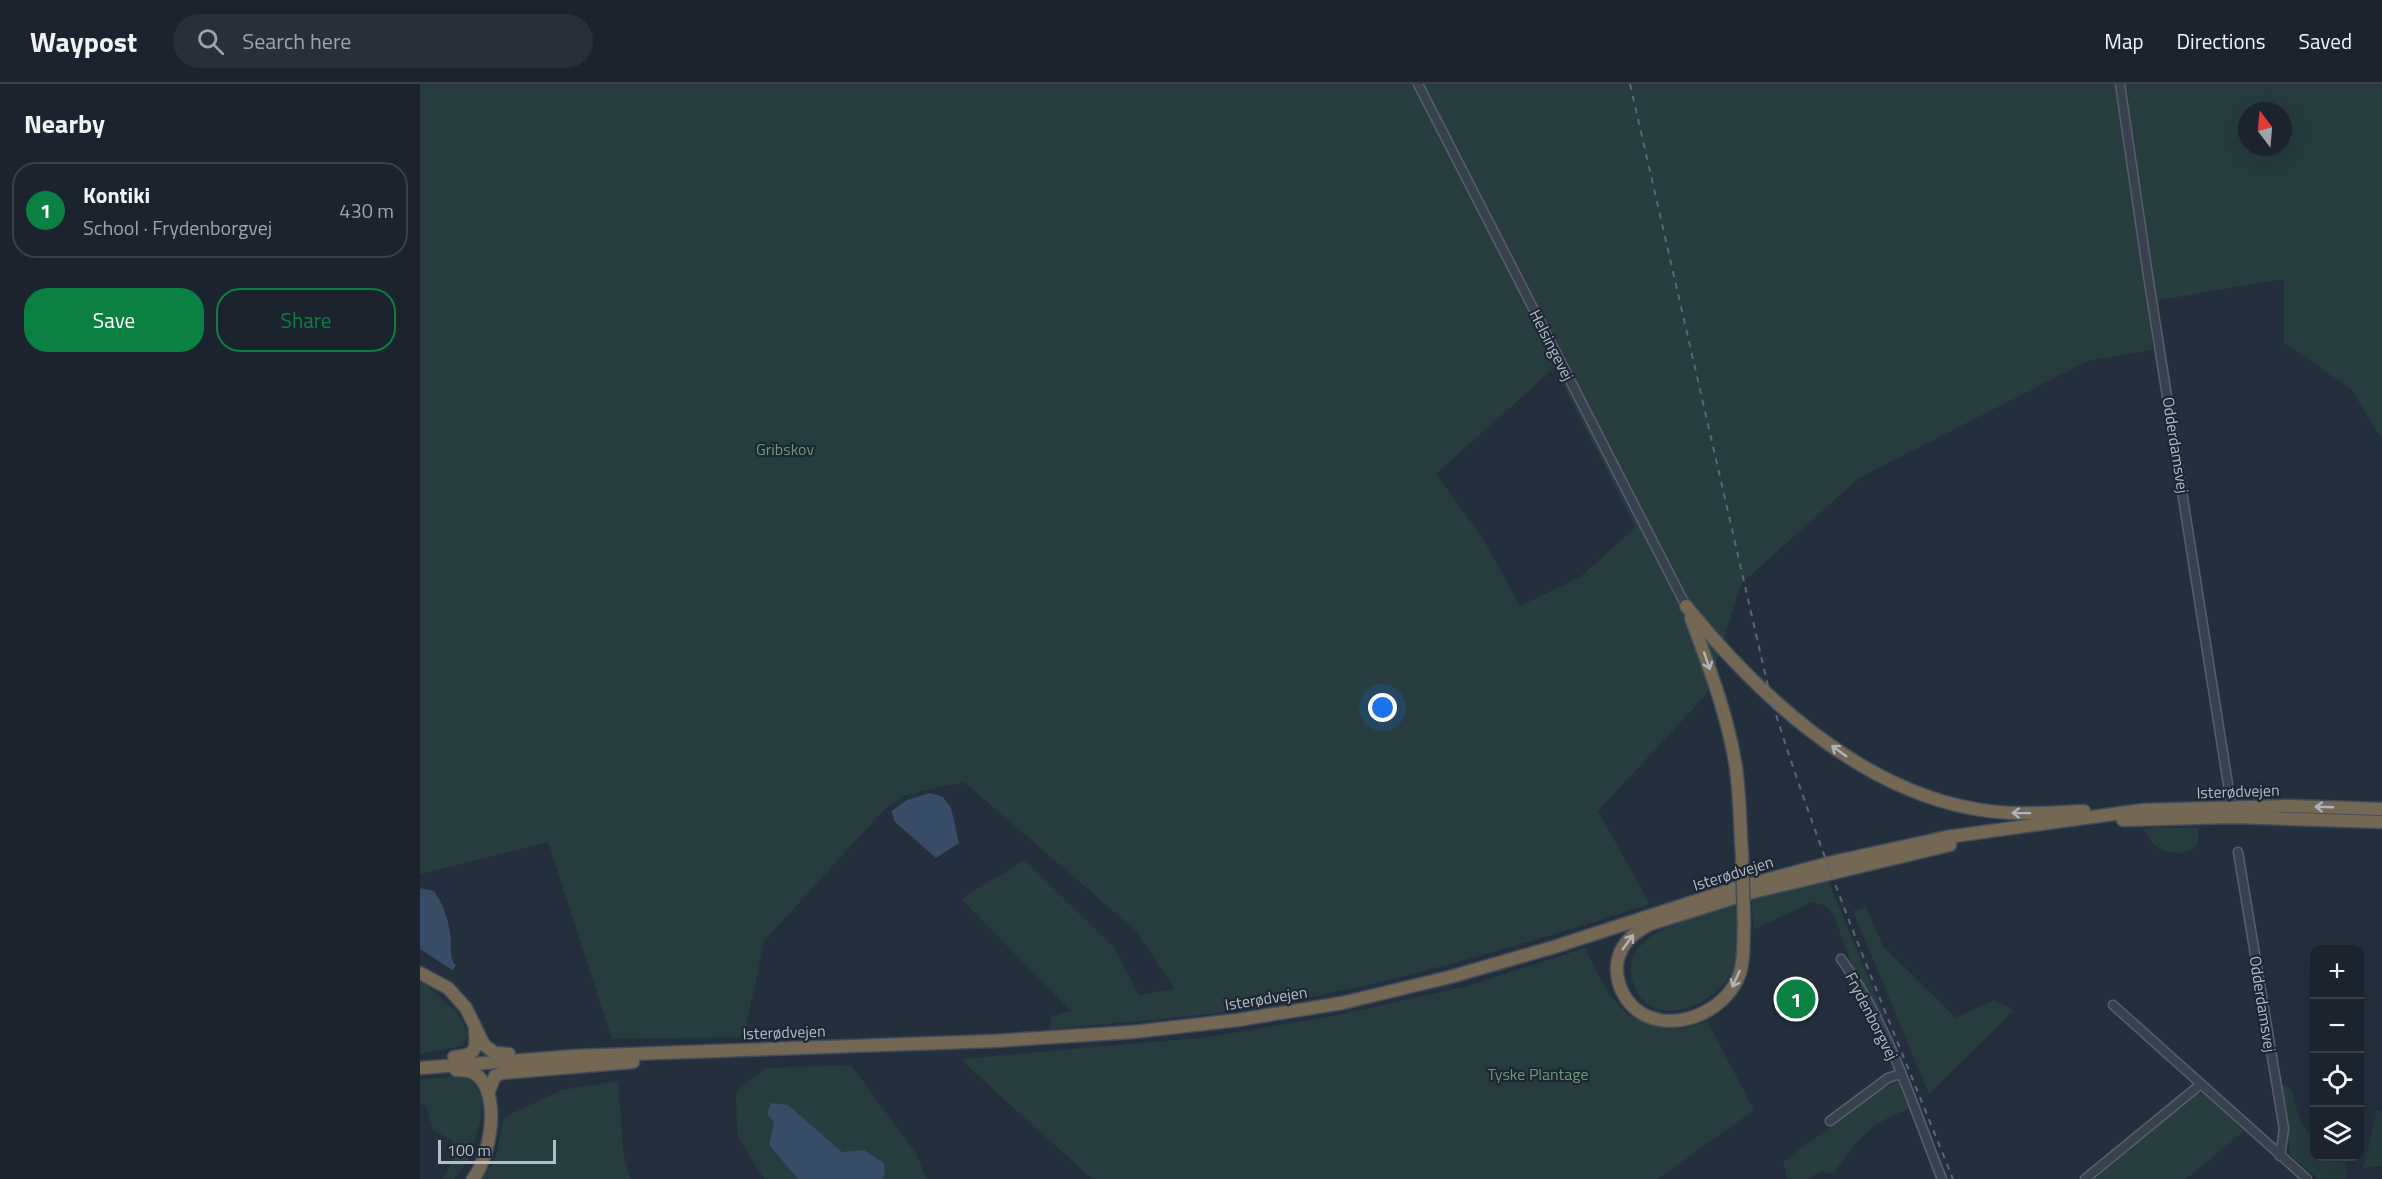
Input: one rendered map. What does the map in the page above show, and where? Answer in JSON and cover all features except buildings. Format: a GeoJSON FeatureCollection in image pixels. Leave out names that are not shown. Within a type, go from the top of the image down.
{"type":"FeatureCollection","features":[{"type":"Feature","properties":{"kind":"highway"},"geometry":{"type":"LineString","coordinates":[[1686,606],[1717,644],[1746,674],[1801,723],[1852,760],[1882,777],[1918,793],[1970,808],[2013,814],[2143,810]]}},
{"type":"Feature","properties":{"kind":"highway"},"geometry":{"type":"LineString","coordinates":[[1686,606],[1720,699],[1736,769],[1742,855],[1744,922],[1743,956],[1739,974],[1731,991],[1718,1004],[1702,1014],[1684,1019],[1666,1020],[1649,1017],[1634,1008],[1623,995],[1617,979],[1617,962],[1624,945],[1635,932],[1650,924],[1753,892],[1968,841],[2002,829]]}},
{"type":"Feature","properties":{"kind":"highway","name":"Isterødvejen"},"geometry":{"type":"LineString","coordinates":[[2095,818],[2124,820],[2289,806],[2382,809]]}},
{"type":"Feature","properties":{"kind":"highway","name":"Isterødvejen"},"geometry":{"type":"LineString","coordinates":[[420,1068],[549,1058],[1005,1041],[1133,1032],[1292,1012],[1342,1003],[1450,977],[1554,947],[1736,888],[1813,867],[1947,837],[2143,810],[2233,812],[2360,820],[2382,824]]}},
{"type":"Feature","properties":{"kind":"highway"},"geometry":{"type":"LineString","coordinates":[[420,973],[448,988],[466,1008],[484,1046],[495,1053],[524,1053],[549,1058]]}},
{"type":"Feature","properties":{"kind":"highway"},"geometry":{"type":"LineString","coordinates":[[420,1062],[468,1056],[476,1045],[474,1023]]}},
{"type":"Feature","properties":{"kind":"highway"},"geometry":{"type":"LineString","coordinates":[[488,1093],[495,1076],[502,1072],[649,1060],[680,1052]]}},
{"type":"Feature","properties":{"kind":"highway"},"geometry":{"type":"LineString","coordinates":[[420,1073],[457,1070],[474,1073],[479,1076],[488,1093],[489,1141],[484,1159],[473,1179]]}},
{"type":"Feature","properties":{"kind":"street","name":"Helsingevej"},"geometry":{"type":"LineString","coordinates":[[1418,84],[1686,606]]}},
{"type":"Feature","properties":{"kind":"street","name":"Odderdamsvej"},"geometry":{"type":"LineString","coordinates":[[2120,84],[2146,269],[2233,812]]}},
{"type":"Feature","properties":{"kind":"street","name":"Odderdamsvej"},"geometry":{"type":"LineString","coordinates":[[2238,852],[2284,1129],[2280,1155]]}},
{"type":"Feature","properties":{"kind":"street","name":"Frydenborgvej"},"geometry":{"type":"LineString","coordinates":[[1841,959],[1857,982],[1886,1037],[1942,1179]]}},
{"type":"Feature","properties":{"kind":"street"},"geometry":{"type":"LineString","coordinates":[[2113,1005],[2307,1179]]}},
{"type":"Feature","properties":{"kind":"street","name":"Frydenborgvej"},"geometry":{"type":"LineString","coordinates":[[1830,1121],[1888,1078],[1900,1074]]}},
{"type":"Feature","properties":{"kind":"street"},"geometry":{"type":"LineString","coordinates":[[2085,1179],[2201,1084]]}},
{"type":"Feature","properties":{"kind":"green space","name":"Gribskov"},"geometry":{"type":"Polygon","coordinates":[[[420,84],[2382,84],[2382,440],[2351,389],[2284,343],[2284,279],[2148,302],[2153,350],[2088,361],[1859,478],[1741,584],[1706,695],[1598,811],[1650,904],[1472,958],[1337,992],[1231,1011],[1051,1029],[1051,1017],[1071,1011],[961,899],[1025,860],[1115,949],[1139,995],[1175,989],[1135,930],[964,782],[905,795],[884,810],[764,941],[744,1037],[612,1039],[548,842],[420,874],[420,84]],[[1554,368],[1436,474],[1482,537],[1520,606],[1580,577],[1636,527],[1554,368]]]}},
{"type":"Feature","properties":{"kind":"green space"},"geometry":{"type":"Polygon","coordinates":[[[2142,828],[2198,828],[2198,843],[2194,848],[2183,853],[2170,852],[2154,844],[2142,828]]]}},
{"type":"Feature","properties":{"kind":"green space"},"geometry":{"type":"Polygon","coordinates":[[[1827,878],[1884,1016],[1871,1025],[1854,988],[1851,963],[1834,916],[1824,905],[1812,902],[1753,930],[1752,897],[1827,878]]]}},
{"type":"Feature","properties":{"kind":"green space"},"geometry":{"type":"Polygon","coordinates":[[[1738,905],[1738,953],[1734,969],[1720,988],[1698,1004],[1673,1011],[1661,1010],[1644,1002],[1633,982],[1631,966],[1638,948],[1664,929],[1701,915],[1738,905]]]}},
{"type":"Feature","properties":{"kind":"green space"},"geometry":{"type":"Polygon","coordinates":[[[1866,907],[1883,946],[1956,1018],[1994,1000],[2014,1010],[1929,1094],[1853,911],[1866,907]]]}},
{"type":"Feature","properties":{"kind":"green space","name":"Tyske Plantage"},"geometry":{"type":"Polygon","coordinates":[[[1585,948],[1608,993],[1628,1015],[1649,1023],[1680,1029],[1708,1022],[1754,1110],[1658,1179],[1092,1179],[960,1059],[1209,1037],[1334,1016],[1467,986],[1585,948]]]}},
{"type":"Feature","properties":{"kind":"green space"},"geometry":{"type":"Polygon","coordinates":[[[420,983],[426,985],[456,1011],[468,1033],[463,1046],[420,1054],[420,983]]]}},
{"type":"Feature","properties":{"kind":"green space"},"geometry":{"type":"Polygon","coordinates":[[[851,1065],[916,1153],[926,1179],[881,1179],[885,1175],[884,1163],[864,1150],[842,1152],[788,1106],[771,1103],[767,1114],[774,1122],[769,1145],[798,1179],[764,1179],[737,1136],[736,1091],[765,1068],[851,1065]]]}},
{"type":"Feature","properties":{"kind":"green space"},"geometry":{"type":"Polygon","coordinates":[[[460,1076],[475,1083],[482,1099],[480,1123],[468,1161],[454,1179],[443,1179],[457,1153],[451,1140],[433,1130],[426,1105],[420,1104],[420,1080],[460,1076]]]}},
{"type":"Feature","properties":{"kind":"green space"},"geometry":{"type":"Polygon","coordinates":[[[618,1081],[624,1158],[630,1179],[482,1179],[495,1160],[504,1117],[562,1090],[618,1081]]]}},
{"type":"Feature","properties":{"kind":"green space"},"geometry":{"type":"Polygon","coordinates":[[[1898,1082],[1909,1109],[1873,1127],[1849,1152],[1833,1174],[1821,1171],[1807,1179],[1787,1179],[1783,1162],[1882,1089],[1898,1082]]]}},
{"type":"Feature","properties":{"kind":"green space"},"geometry":{"type":"Polygon","coordinates":[[[2281,1084],[2291,1089],[2301,1122],[2310,1134],[2310,1161],[2346,1161],[2346,1179],[2319,1179],[2290,1155],[2281,1084]]]}},
{"type":"Feature","properties":{"kind":"green space"},"geometry":{"type":"Polygon","coordinates":[[[2196,1093],[2206,1094],[2244,1131],[2186,1179],[2093,1179],[2196,1093]]]}},
{"type":"Feature","properties":{"kind":"green space"},"geometry":{"type":"Polygon","coordinates":[[[2377,1111],[2382,1111],[2382,1166],[2363,1168],[2377,1111]]]}},
{"type":"Feature","properties":{"kind":"water"},"geometry":{"type":"Polygon","coordinates":[[[930,793],[943,797],[951,808],[959,843],[936,858],[894,821],[892,811],[907,800],[930,793]]]}},
{"type":"Feature","properties":{"kind":"water"},"geometry":{"type":"Polygon","coordinates":[[[420,888],[434,891],[445,911],[450,933],[451,954],[456,966],[452,970],[420,949],[420,888]]]}},
{"type":"Feature","properties":{"kind":"water"},"geometry":{"type":"Polygon","coordinates":[[[771,1103],[788,1105],[842,1152],[864,1150],[884,1163],[885,1176],[881,1179],[798,1179],[769,1145],[774,1122],[767,1114],[771,1103]]]}},
{"type":"Feature","properties":{"kind":"railway"},"geometry":{"type":"LineString","coordinates":[[1630,84],[1770,695],[1833,878],[1953,1179]]}},
{"type":"Feature","properties":{"kind":"place","name":"Kontiki"},"geometry":{"type":"Point","coordinates":[1796,999]}}]}
